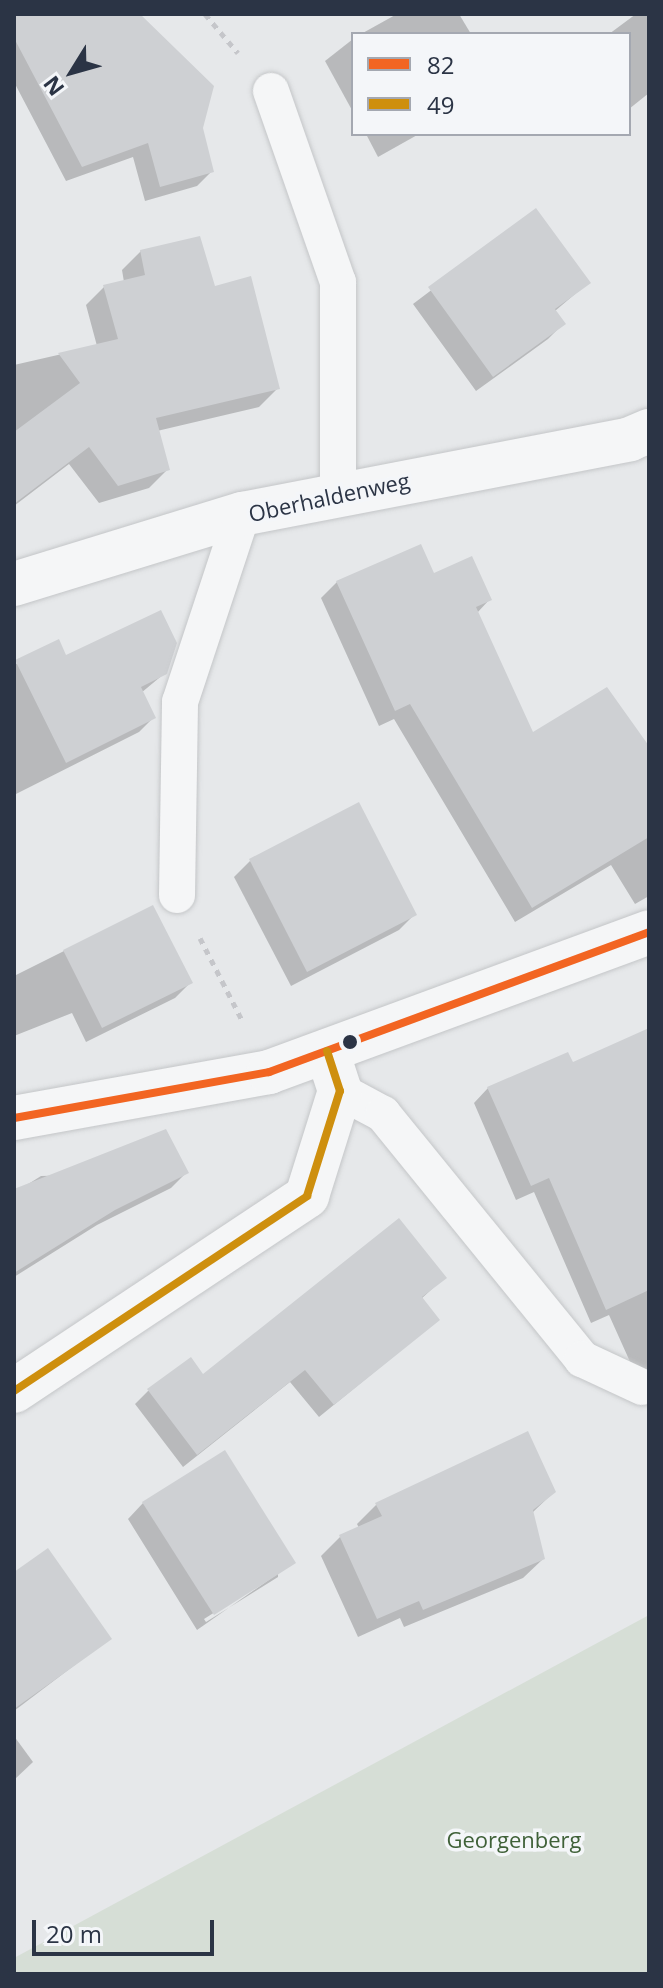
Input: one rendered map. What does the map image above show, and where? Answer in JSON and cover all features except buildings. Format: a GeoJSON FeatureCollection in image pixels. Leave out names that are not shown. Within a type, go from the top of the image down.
{"type":"FeatureCollection","features":[{"type":"Feature","properties":{"kind":"street","name":"Oberhaldenweg"},"geometry":{"type":"LineString","coordinates":[[14,584],[242,514],[338,492],[630,439],[649,431]]}},
{"type":"Feature","properties":{"kind":"street"},"geometry":{"type":"LineString","coordinates":[[14,1118],[269,1072],[334,1071],[649,932]]}},
{"type":"Feature","properties":{"kind":"street"},"geometry":{"type":"LineString","coordinates":[[14,1391],[307,1196],[334,1071]]}},
{"type":"Feature","properties":{"kind":"lane"},"geometry":{"type":"LineString","coordinates":[[271,91],[338,282],[338,492]]}},
{"type":"Feature","properties":{"kind":"lane"},"geometry":{"type":"LineString","coordinates":[[177,895],[180,702],[242,514]]}},
{"type":"Feature","properties":{"kind":"lane"},"geometry":{"type":"LineString","coordinates":[[334,1071],[383,1114],[582,1359],[642,1387]]}},
{"type":"Feature","properties":{"kind":"path"},"geometry":{"type":"LineString","coordinates":[[177,895],[247,1029]]}},
{"type":"Feature","properties":{"kind":"green space","name":"Georgenberg"},"geometry":{"type":"Polygon","coordinates":[[[649,1615],[649,1974],[14,1974],[14,1958],[649,1615]]]}},
{"type":"Feature","properties":{"kind":"transit line","name":"82"},"geometry":{"type":"LineString","coordinates":[[14,1118],[269,1072],[649,932]]}},
{"type":"Feature","properties":{"kind":"transit line","name":"49"},"geometry":{"type":"LineString","coordinates":[[14,1391],[307,1196],[340,1091],[327,1051]]}}]}
